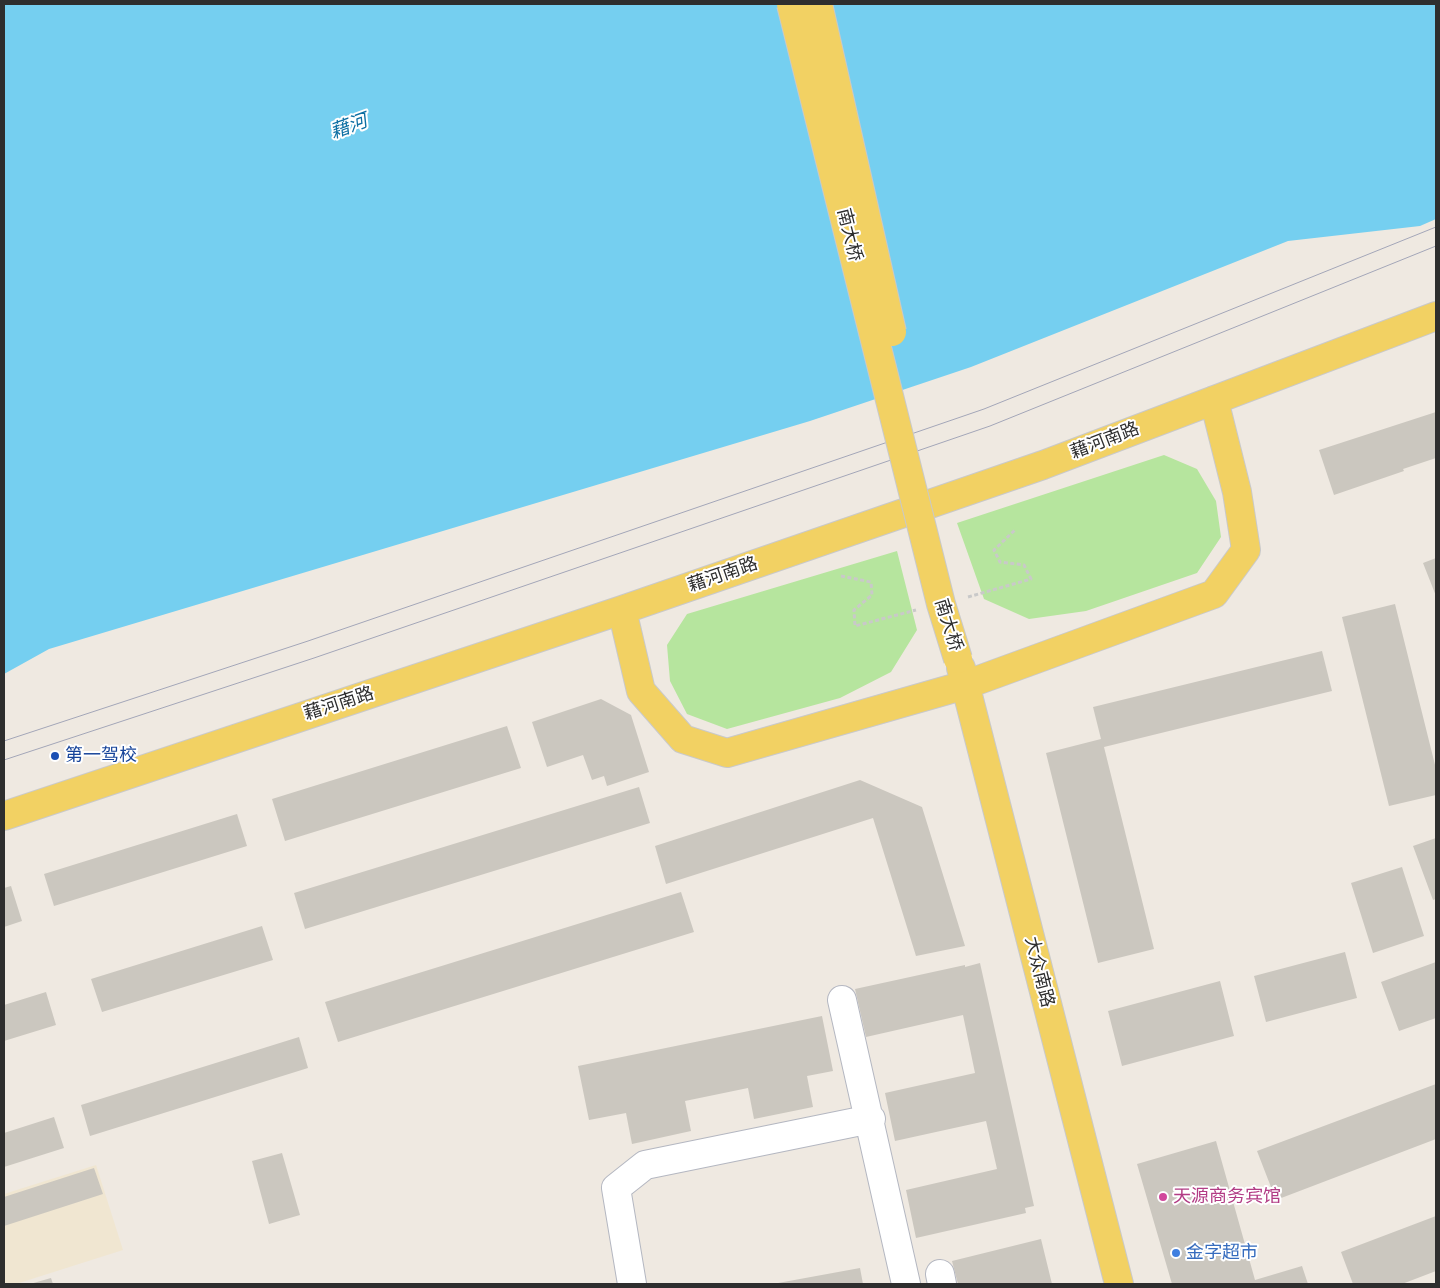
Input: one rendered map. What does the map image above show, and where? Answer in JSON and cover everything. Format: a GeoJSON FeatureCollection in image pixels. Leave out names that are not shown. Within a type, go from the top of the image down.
{"type":"FeatureCollection","features":[{"type":"Feature","properties":{"kind":"main road","name":"南大桥"},"geometry":{"type":"LineString","coordinates":[[791,4],[946,603]]}},
{"type":"Feature","properties":{"kind":"main road","name":"南大桥"},"geometry":{"type":"LineString","coordinates":[[818,4],[958,660]]}},
{"type":"Feature","properties":{"kind":"main road","name":"藉河南路"},"geometry":{"type":"LineString","coordinates":[[4,816],[622,610],[1043,465],[1436,316]]}},
{"type":"Feature","properties":{"kind":"main road"},"geometry":{"type":"LineString","coordinates":[[622,610],[641,691],[684,739],[727,753],[965,685],[1214,594],[1246,550],[1237,492],[1214,400]]}},
{"type":"Feature","properties":{"kind":"main road","name":"大众南路"},"geometry":{"type":"LineString","coordinates":[[958,660],[1119,1284]]}},
{"type":"Feature","properties":{"kind":"lane"},"geometry":{"type":"LineString","coordinates":[[842,1000],[906,1284]]}},
{"type":"Feature","properties":{"kind":"lane"},"geometry":{"type":"LineString","coordinates":[[627,1283],[616,1188],[645,1165],[870,1119]]}},
{"type":"Feature","properties":{"kind":"path"},"geometry":{"type":"LineString","coordinates":[[841,576],[870,582],[872,595],[854,610],[855,626],[946,603],[1031,579],[1024,565],[1000,562],[994,550],[1016,529]]}},
{"type":"Feature","properties":{"kind":"shaded area"},"geometry":{"type":"Polygon","coordinates":[[[96,1165],[123,1250],[16,1284],[4,1284],[4,1194],[96,1165]]]}},
{"type":"Feature","properties":{"kind":"green space"},"geometry":{"type":"Polygon","coordinates":[[[1164,455],[1197,469],[1216,501],[1221,537],[1197,573],[1086,611],[1029,619],[984,599],[957,523],[1164,455]]]}},
{"type":"Feature","properties":{"kind":"green space"},"geometry":{"type":"Polygon","coordinates":[[[897,551],[917,630],[891,672],[840,698],[727,729],[687,714],[670,681],[667,645],[687,614],[897,551]]]}},
{"type":"Feature","properties":{"kind":"water","name":"藉河"},"geometry":{"type":"Polygon","coordinates":[[[4,4],[1436,4],[1436,219],[1420,226],[1288,241],[971,367],[810,421],[49,649],[4,674],[4,4]]]}},
{"type":"Feature","properties":{"kind":"building"},"geometry":{"type":"Polygon","coordinates":[[[1436,412],[1436,458],[1334,495],[1319,450],[1436,412]]]}},
{"type":"Feature","properties":{"kind":"building"},"geometry":{"type":"Polygon","coordinates":[[[1436,558],[1436,596],[1423,563],[1436,558]]]}},
{"type":"Feature","properties":{"kind":"building"},"geometry":{"type":"Polygon","coordinates":[[[1395,604],[1436,769],[1436,795],[1389,806],[1342,617],[1395,604]]]}},
{"type":"Feature","properties":{"kind":"building"},"geometry":{"type":"Polygon","coordinates":[[[1322,651],[1332,691],[1104,747],[1154,949],[1098,963],[1046,753],[1101,739],[1093,707],[1322,651]]]}},
{"type":"Feature","properties":{"kind":"building"},"geometry":{"type":"Polygon","coordinates":[[[601,699],[631,715],[649,772],[607,786],[604,776],[592,780],[583,755],[547,767],[532,722],[601,699]]]}},
{"type":"Feature","properties":{"kind":"building"},"geometry":{"type":"Polygon","coordinates":[[[507,726],[521,768],[285,841],[272,799],[507,726]]]}},
{"type":"Feature","properties":{"kind":"building"},"geometry":{"type":"Polygon","coordinates":[[[860,780],[922,807],[965,946],[916,956],[873,818],[666,884],[655,846],[860,780]]]}},
{"type":"Feature","properties":{"kind":"building"},"geometry":{"type":"Polygon","coordinates":[[[639,787],[650,823],[305,929],[294,893],[639,787]]]}},
{"type":"Feature","properties":{"kind":"building"},"geometry":{"type":"Polygon","coordinates":[[[237,814],[247,846],[54,906],[44,874],[237,814]]]}},
{"type":"Feature","properties":{"kind":"building"},"geometry":{"type":"Polygon","coordinates":[[[1436,838],[1436,899],[1433,900],[1413,846],[1436,838]]]}},
{"type":"Feature","properties":{"kind":"building"},"geometry":{"type":"Polygon","coordinates":[[[1402,867],[1424,936],[1373,953],[1351,883],[1402,867]]]}},
{"type":"Feature","properties":{"kind":"building"},"geometry":{"type":"Polygon","coordinates":[[[11,886],[22,921],[4,927],[4,888],[11,886]]]}},
{"type":"Feature","properties":{"kind":"building"},"geometry":{"type":"Polygon","coordinates":[[[681,892],[694,932],[338,1042],[325,1002],[681,892]]]}},
{"type":"Feature","properties":{"kind":"building"},"geometry":{"type":"Polygon","coordinates":[[[262,926],[273,960],[102,1012],[91,979],[262,926]]]}},
{"type":"Feature","properties":{"kind":"building"},"geometry":{"type":"Polygon","coordinates":[[[1345,952],[1357,998],[1266,1022],[1254,976],[1345,952]]]}},
{"type":"Feature","properties":{"kind":"building"},"geometry":{"type":"Polygon","coordinates":[[[1436,962],[1436,1018],[1399,1031],[1381,982],[1436,962]]]}},
{"type":"Feature","properties":{"kind":"building"},"geometry":{"type":"Polygon","coordinates":[[[980,963],[1034,1206],[1025,1208],[1026,1213],[916,1238],[906,1190],[997,1169],[986,1121],[895,1141],[885,1093],[975,1073],[963,1015],[866,1037],[855,989],[980,963]]]}},
{"type":"Feature","properties":{"kind":"building"},"geometry":{"type":"Polygon","coordinates":[[[1220,981],[1234,1036],[1122,1066],[1108,1011],[1220,981]]]}},
{"type":"Feature","properties":{"kind":"building"},"geometry":{"type":"Polygon","coordinates":[[[46,992],[56,1025],[4,1041],[4,1005],[46,992]]]}},
{"type":"Feature","properties":{"kind":"building"},"geometry":{"type":"Polygon","coordinates":[[[822,1016],[833,1071],[807,1076],[813,1107],[754,1119],[748,1088],[685,1101],[691,1131],[632,1144],[626,1113],[589,1120],[578,1066],[822,1016]]]}},
{"type":"Feature","properties":{"kind":"building"},"geometry":{"type":"Polygon","coordinates":[[[299,1037],[308,1068],[90,1136],[81,1105],[299,1037]]]}},
{"type":"Feature","properties":{"kind":"building"},"geometry":{"type":"Polygon","coordinates":[[[1436,1084],[1436,1139],[1276,1200],[1257,1151],[1436,1084]]]}},
{"type":"Feature","properties":{"kind":"building"},"geometry":{"type":"Polygon","coordinates":[[[54,1117],[64,1148],[4,1167],[4,1133],[54,1117]]]}},
{"type":"Feature","properties":{"kind":"building"},"geometry":{"type":"Polygon","coordinates":[[[1216,1141],[1255,1280],[1302,1266],[1308,1284],[1172,1284],[1137,1164],[1216,1141]]]}},
{"type":"Feature","properties":{"kind":"building"},"geometry":{"type":"Polygon","coordinates":[[[282,1153],[300,1215],[269,1224],[252,1161],[282,1153]]]}},
{"type":"Feature","properties":{"kind":"building"},"geometry":{"type":"Polygon","coordinates":[[[94,1168],[103,1194],[4,1226],[4,1197],[94,1168]]]}},
{"type":"Feature","properties":{"kind":"building"},"geometry":{"type":"Polygon","coordinates":[[[1436,1216],[1436,1271],[1402,1284],[1353,1284],[1341,1252],[1436,1216]]]}},
{"type":"Feature","properties":{"kind":"building"},"geometry":{"type":"Polygon","coordinates":[[[1041,1239],[1052,1284],[958,1284],[952,1261],[1041,1239]]]}},
{"type":"Feature","properties":{"kind":"building"},"geometry":{"type":"Polygon","coordinates":[[[860,1268],[863,1284],[778,1284],[778,1283],[860,1268]]]}},
{"type":"Feature","properties":{"kind":"building"},"geometry":{"type":"Polygon","coordinates":[[[51,1278],[53,1284],[30,1284],[51,1278]]]}},
{"type":"Feature","properties":{"kind":"tram line"},"geometry":{"type":"LineString","coordinates":[[4,741],[308,641],[984,409],[1436,227]]}},
{"type":"Feature","properties":{"kind":"tram line"},"geometry":{"type":"LineString","coordinates":[[4,760],[314,658],[990,426],[1436,246]]}},
{"type":"Feature","properties":{"kind":"place","name":"第一驾校"},"geometry":{"type":"Point","coordinates":[55,756]}},
{"type":"Feature","properties":{"kind":"place","name":"天源商务宾馆"},"geometry":{"type":"Point","coordinates":[1163,1197]}},
{"type":"Feature","properties":{"kind":"place","name":"金字超市"},"geometry":{"type":"Point","coordinates":[1176,1253]}}]}
